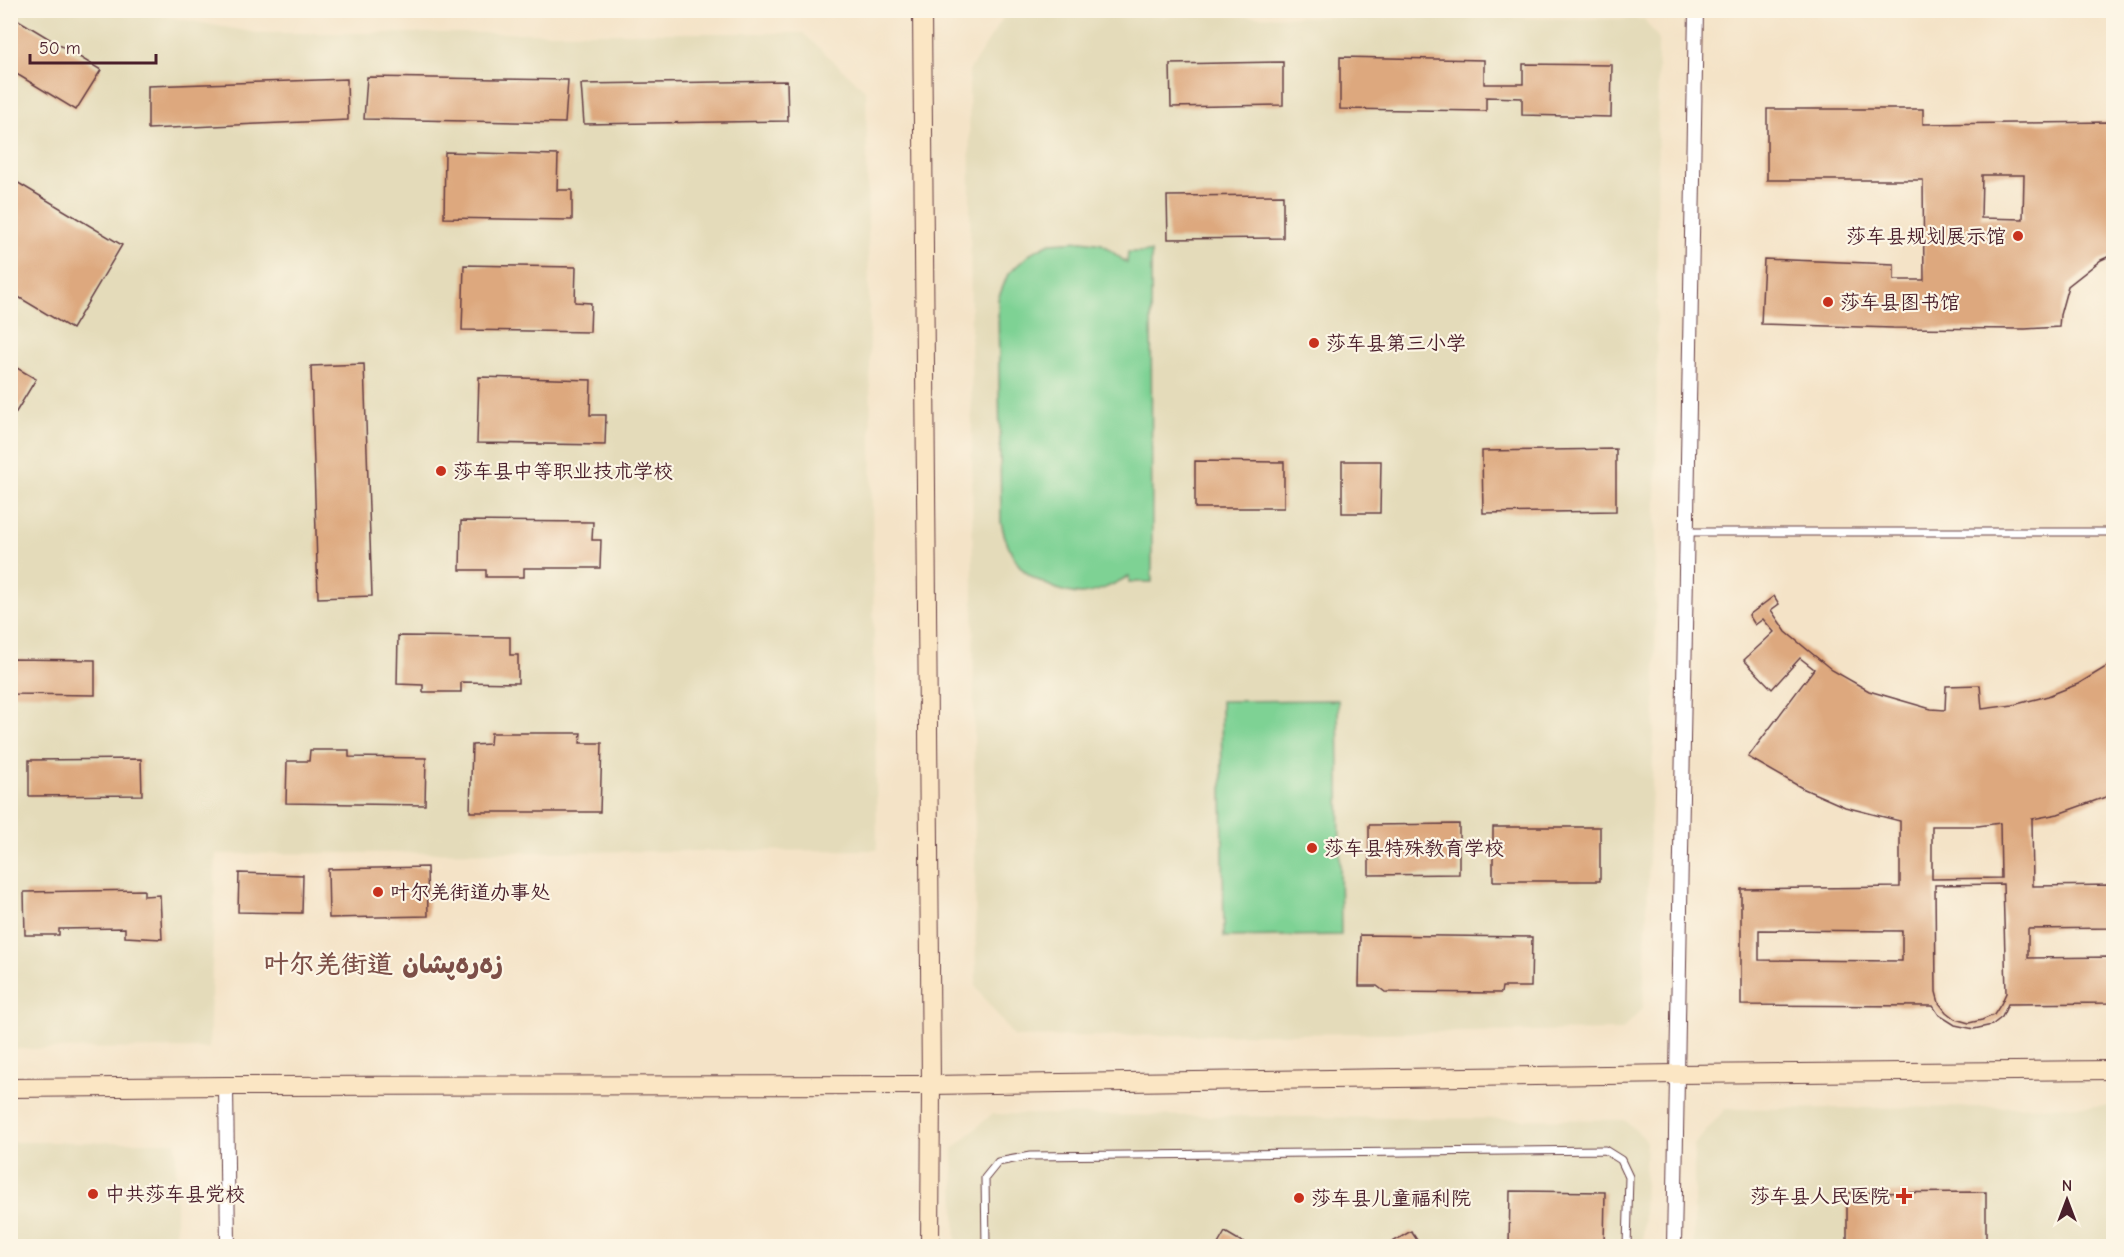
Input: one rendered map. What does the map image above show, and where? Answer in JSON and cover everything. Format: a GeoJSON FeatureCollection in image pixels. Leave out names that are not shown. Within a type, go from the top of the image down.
{"type":"FeatureCollection","features":[{"type":"Feature","properties":{"kind":"street"},"geometry":{"type":"LineString","coordinates":[[922,10],[931,1085],[930,1246]]}},
{"type":"Feature","properties":{"kind":"street"},"geometry":{"type":"LineString","coordinates":[[1674,1246],[1696,10]]}},
{"type":"Feature","properties":{"kind":"street"},"geometry":{"type":"LineString","coordinates":[[10,1088],[931,1085],[2114,1070]]}},
{"type":"Feature","properties":{"kind":"street"},"geometry":{"type":"LineString","coordinates":[[226,1086],[228,1246]]}},
{"type":"Feature","properties":{"kind":"lane"},"geometry":{"type":"LineString","coordinates":[[1687,532],[2114,532]]}},
{"type":"Feature","properties":{"kind":"lane"},"geometry":{"type":"LineString","coordinates":[[986,1246],[985,1178],[998,1162],[1030,1156],[1593,1150],[1605,1150],[1621,1160],[1629,1177],[1627,1246]]}},
{"type":"Feature","properties":{"kind":"shaded area","name":"莎车县中等职业技术学校"},"geometry":{"type":"Polygon","coordinates":[[[10,11],[136,11],[257,33],[803,33],[866,91],[877,850],[216,854],[209,1048],[11,1049],[10,11]]]}},
{"type":"Feature","properties":{"kind":"shaded area","name":"莎车县第三小学"},"geometry":{"type":"Polygon","coordinates":[[[1005,15],[1644,19],[1658,38],[1655,709],[1643,1008],[1622,1030],[1014,1037],[976,987],[969,71],[1005,15]]]}},
{"type":"Feature","properties":{"kind":"shaded area","name":"莎车县人民医院"},"geometry":{"type":"Polygon","coordinates":[[[2113,1106],[2113,1246],[1694,1246],[1694,1145],[1725,1109],[2113,1106]]]}},
{"type":"Feature","properties":{"kind":"shaded area","name":"莎车县儿童福利院"},"geometry":{"type":"Polygon","coordinates":[[[992,1114],[1625,1120],[1646,1140],[1643,1246],[956,1246],[953,1149],[992,1114]]]}},
{"type":"Feature","properties":{"kind":"shaded area","name":"中共莎车县党校"},"geometry":{"type":"Polygon","coordinates":[[[11,1142],[176,1142],[176,1246],[11,1246],[11,1142]]]}},
{"type":"Feature","properties":{"kind":"green space"},"geometry":{"type":"Polygon","coordinates":[[[1082,241],[1102,244],[1127,263],[1128,252],[1151,252],[1152,582],[1129,582],[1129,576],[1100,590],[1081,594],[1047,585],[1030,575],[1019,565],[1007,544],[1001,522],[998,299],[1008,274],[1032,252],[1050,243],[1082,241]]]}},
{"type":"Feature","properties":{"kind":"green space"},"geometry":{"type":"Polygon","coordinates":[[[1338,700],[1341,935],[1224,937],[1221,701],[1338,700]]]}},
{"type":"Feature","properties":{"kind":"building"},"geometry":{"type":"Polygon","coordinates":[[[10,15],[101,70],[76,110],[10,70],[10,15]]]}},
{"type":"Feature","properties":{"kind":"building"},"geometry":{"type":"Polygon","coordinates":[[[1340,57],[1484,60],[1484,84],[1523,84],[1523,64],[1612,65],[1611,117],[1522,115],[1522,98],[1486,97],[1486,111],[1340,109],[1340,57]]]}},
{"type":"Feature","properties":{"kind":"building"},"geometry":{"type":"Polygon","coordinates":[[[1283,62],[1283,105],[1171,107],[1170,64],[1283,62]]]}},
{"type":"Feature","properties":{"kind":"building"},"geometry":{"type":"Polygon","coordinates":[[[367,77],[568,80],[565,123],[364,119],[367,77]]]}},
{"type":"Feature","properties":{"kind":"building"},"geometry":{"type":"Polygon","coordinates":[[[347,79],[348,120],[148,129],[148,86],[347,79]]]}},
{"type":"Feature","properties":{"kind":"building"},"geometry":{"type":"Polygon","coordinates":[[[787,81],[788,121],[584,124],[581,84],[787,81]]]}},
{"type":"Feature","properties":{"kind":"building"},"geometry":{"type":"Polygon","coordinates":[[[1767,109],[1923,109],[1923,124],[2114,122],[2114,254],[2101,260],[2068,286],[2059,327],[1893,328],[1761,324],[1764,259],[1894,264],[1894,280],[1924,280],[1923,180],[1767,180],[1767,109]],[[1982,175],[1981,218],[2023,219],[2024,175],[1982,175]]]}},
{"type":"Feature","properties":{"kind":"building"},"geometry":{"type":"Polygon","coordinates":[[[445,152],[558,155],[557,190],[572,190],[572,220],[444,218],[445,152]]]}},
{"type":"Feature","properties":{"kind":"building"},"geometry":{"type":"Polygon","coordinates":[[[10,178],[122,245],[72,329],[10,292],[10,178]]]}},
{"type":"Feature","properties":{"kind":"building"},"geometry":{"type":"Polygon","coordinates":[[[1283,195],[1283,238],[1168,239],[1167,196],[1283,195]]]}},
{"type":"Feature","properties":{"kind":"building"},"geometry":{"type":"Polygon","coordinates":[[[464,265],[576,267],[575,302],[591,303],[590,332],[462,330],[464,265]]]}},
{"type":"Feature","properties":{"kind":"building"},"geometry":{"type":"Polygon","coordinates":[[[10,364],[36,379],[10,422],[10,364]]]}},
{"type":"Feature","properties":{"kind":"building"},"geometry":{"type":"Polygon","coordinates":[[[364,364],[372,596],[318,598],[311,366],[364,364]]]}},
{"type":"Feature","properties":{"kind":"building"},"geometry":{"type":"Polygon","coordinates":[[[479,377],[591,380],[590,415],[606,415],[605,445],[477,443],[479,377]]]}},
{"type":"Feature","properties":{"kind":"building"},"geometry":{"type":"Polygon","coordinates":[[[1616,449],[1616,511],[1483,513],[1482,451],[1616,449]]]}},
{"type":"Feature","properties":{"kind":"building"},"geometry":{"type":"Polygon","coordinates":[[[1195,461],[1284,462],[1284,508],[1195,508],[1195,461]]]}},
{"type":"Feature","properties":{"kind":"building"},"geometry":{"type":"Polygon","coordinates":[[[1342,461],[1381,461],[1380,513],[1342,513],[1342,461]]]}},
{"type":"Feature","properties":{"kind":"building"},"geometry":{"type":"Polygon","coordinates":[[[461,521],[593,522],[592,540],[601,540],[600,568],[524,568],[524,577],[486,577],[486,570],[460,570],[461,521]]]}},
{"type":"Feature","properties":{"kind":"building"},"geometry":{"type":"Polygon","coordinates":[[[1774,596],[1779,604],[1771,610],[1786,632],[1832,670],[1869,691],[1931,709],[1945,710],[1946,686],[1980,685],[1982,709],[2013,705],[2048,696],[2078,684],[2114,662],[2114,794],[2058,814],[2032,819],[2033,886],[2114,885],[2114,928],[2028,929],[2028,958],[2114,957],[2114,1003],[2008,1004],[2002,1017],[1992,1025],[1974,1029],[1955,1025],[1939,1015],[1933,1006],[1741,1005],[1741,889],[1900,887],[1900,821],[1845,807],[1802,788],[1748,757],[1814,669],[1800,658],[1772,689],[1744,660],[1774,632],[1763,619],[1755,625],[1749,615],[1774,596]],[[2000,823],[1978,826],[1932,826],[1932,879],[2001,878],[2000,823]],[[2003,884],[1935,885],[1936,992],[1939,1003],[1955,1019],[1969,1023],[1982,1020],[1994,1015],[2006,993],[2003,884]],[[1759,930],[1759,960],[1902,961],[1902,931],[1759,930]]]}},
{"type":"Feature","properties":{"kind":"building"},"geometry":{"type":"Polygon","coordinates":[[[398,636],[510,637],[510,655],[518,655],[518,683],[461,682],[461,692],[423,692],[423,685],[397,684],[398,636]]]}},
{"type":"Feature","properties":{"kind":"building"},"geometry":{"type":"Polygon","coordinates":[[[10,659],[95,660],[95,695],[10,694],[10,659]]]}},
{"type":"Feature","properties":{"kind":"building"},"geometry":{"type":"Polygon","coordinates":[[[491,733],[581,733],[580,743],[602,743],[600,812],[470,812],[472,745],[490,744],[491,733]]]}},
{"type":"Feature","properties":{"kind":"building"},"geometry":{"type":"Polygon","coordinates":[[[310,750],[349,750],[349,757],[426,758],[425,805],[286,803],[287,761],[309,761],[310,750]]]}},
{"type":"Feature","properties":{"kind":"building"},"geometry":{"type":"Polygon","coordinates":[[[141,759],[142,795],[29,796],[29,760],[141,759]]]}},
{"type":"Feature","properties":{"kind":"building"},"geometry":{"type":"Polygon","coordinates":[[[1459,824],[1459,874],[1369,875],[1369,825],[1459,824]]]}},
{"type":"Feature","properties":{"kind":"building"},"geometry":{"type":"Polygon","coordinates":[[[1493,827],[1600,827],[1600,881],[1493,881],[1493,827]]]}},
{"type":"Feature","properties":{"kind":"building","name":"叶尔羌街道办事处"},"geometry":{"type":"Polygon","coordinates":[[[427,867],[428,916],[329,918],[328,869],[427,867]]]}},
{"type":"Feature","properties":{"kind":"building"},"geometry":{"type":"Polygon","coordinates":[[[239,873],[303,875],[302,913],[238,912],[239,873]]]}},
{"type":"Feature","properties":{"kind":"building"},"geometry":{"type":"Polygon","coordinates":[[[144,890],[144,896],[160,895],[162,939],[125,937],[125,928],[59,929],[59,935],[25,935],[24,892],[144,890]]]}},
{"type":"Feature","properties":{"kind":"building"},"geometry":{"type":"Polygon","coordinates":[[[1360,935],[1532,937],[1531,987],[1502,987],[1501,993],[1385,992],[1377,986],[1359,986],[1360,935]]]}},
{"type":"Feature","properties":{"kind":"building"},"geometry":{"type":"Polygon","coordinates":[[[1510,1191],[1605,1192],[1604,1246],[1509,1246],[1510,1191]]]}},
{"type":"Feature","properties":{"kind":"building"},"geometry":{"type":"Polygon","coordinates":[[[1986,1192],[1986,1246],[1847,1246],[1847,1193],[1986,1192]]]}},
{"type":"Feature","properties":{"kind":"building"},"geometry":{"type":"Polygon","coordinates":[[[1411,1231],[1421,1246],[1386,1246],[1411,1231]]]}},
{"type":"Feature","properties":{"kind":"building"},"geometry":{"type":"Polygon","coordinates":[[[1225,1232],[1249,1246],[1217,1246],[1225,1232]]]}},
{"type":"Feature","properties":{"kind":"place","name":"莎车县规划展示馆"},"geometry":{"type":"Point","coordinates":[2018,236]}},
{"type":"Feature","properties":{"kind":"place","name":"莎车县图书馆"},"geometry":{"type":"Point","coordinates":[1828,302]}},
{"type":"Feature","properties":{"kind":"place","name":"莎车县第三小学"},"geometry":{"type":"Point","coordinates":[1314,343]}},
{"type":"Feature","properties":{"kind":"place","name":"莎车县中等职业技术学校"},"geometry":{"type":"Point","coordinates":[441,471]}},
{"type":"Feature","properties":{"kind":"place","name":"莎车县特殊教育学校"},"geometry":{"type":"Point","coordinates":[1312,848]}},
{"type":"Feature","properties":{"kind":"place","name":"叶尔羌街道办事处"},"geometry":{"type":"Point","coordinates":[378,892]}},
{"type":"Feature","properties":{"kind":"place","name":"中共莎车县党校"},"geometry":{"type":"Point","coordinates":[93,1194]}},
{"type":"Feature","properties":{"kind":"place","name":"莎车县人民医院"},"geometry":{"type":"Point","coordinates":[1904,1196]}},
{"type":"Feature","properties":{"kind":"place","name":"莎车县儿童福利院"},"geometry":{"type":"Point","coordinates":[1299,1198]}},
{"type":"Feature","properties":{"kind":"district","name":"叶尔羌街道 زەرەپشان"},"geometry":{"type":"Point","coordinates":[383,965]}}]}
